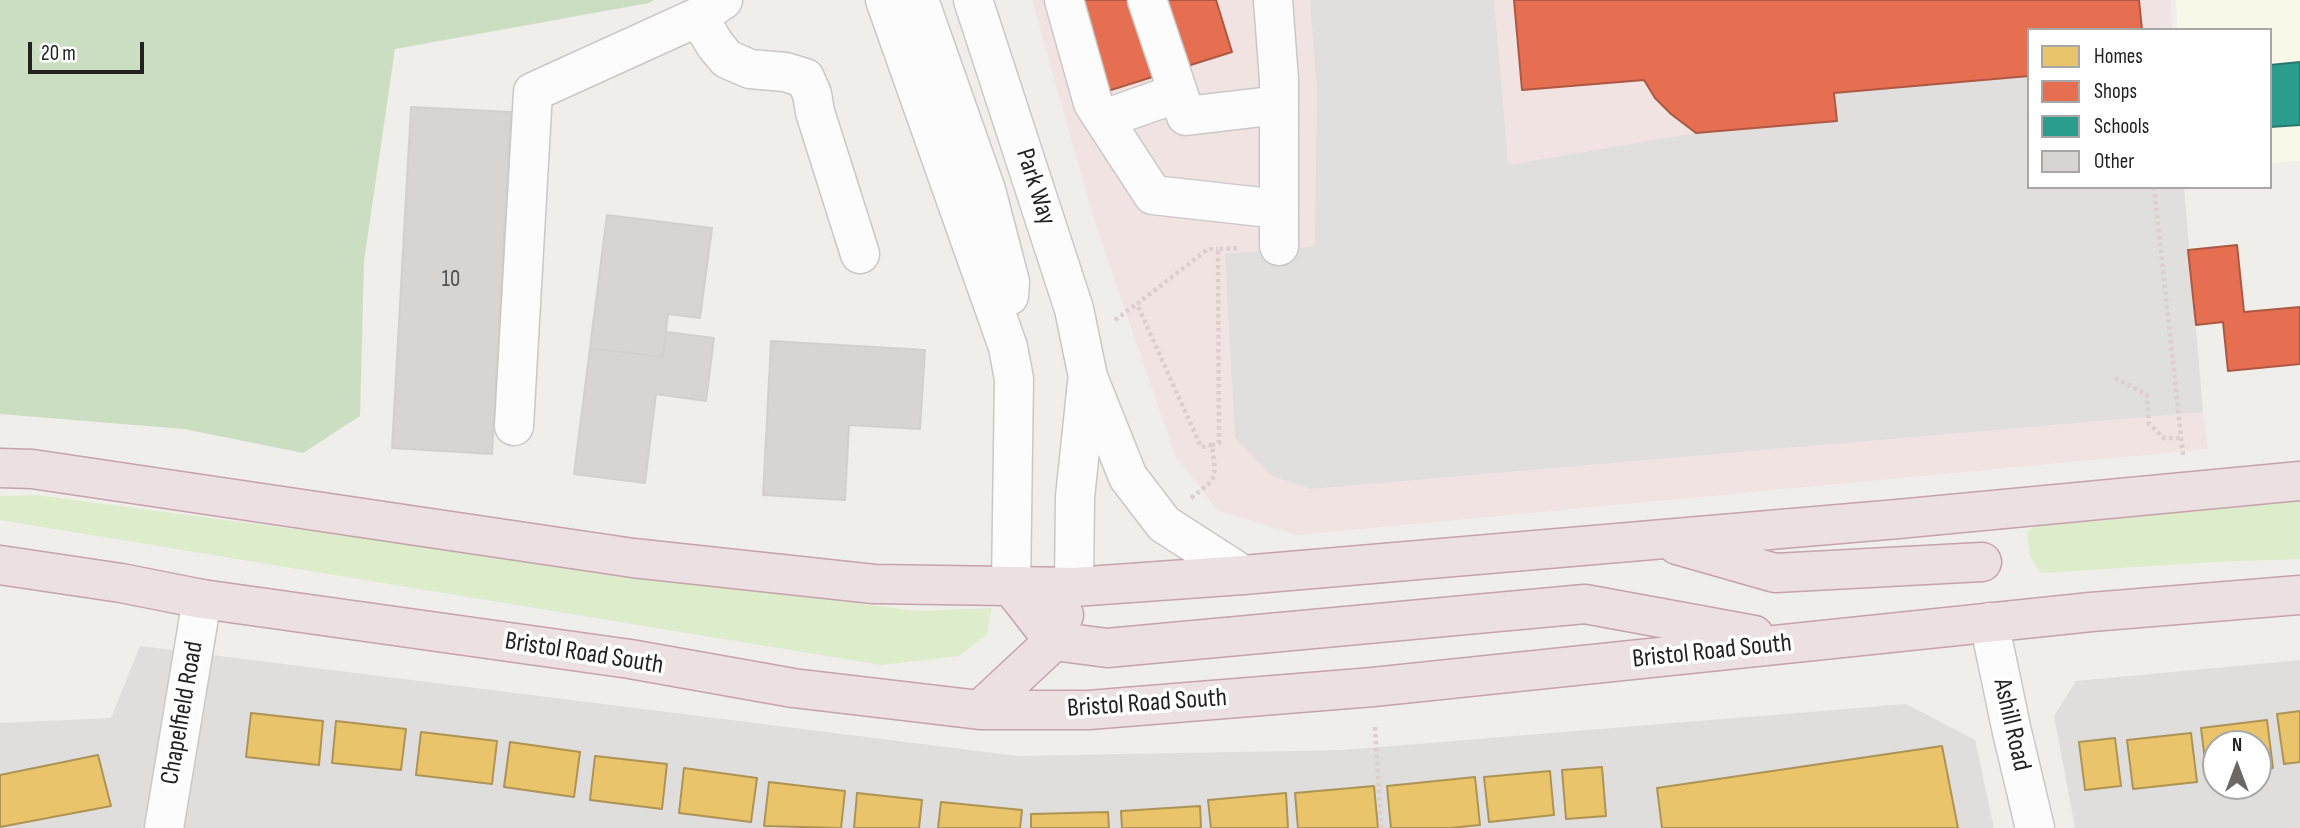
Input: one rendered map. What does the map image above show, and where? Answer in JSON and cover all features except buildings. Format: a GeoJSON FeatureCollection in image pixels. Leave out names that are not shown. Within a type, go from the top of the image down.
{"type":"FeatureCollection","features":[{"type":"Feature","properties":{"kind":"highway"},"geometry":{"type":"LineString","coordinates":[[11,466],[633,558],[874,584],[1074,587],[1243,575],[2300,481]]}},
{"type":"Feature","properties":{"kind":"highway"},"geometry":{"type":"LineString","coordinates":[[1976,511],[1989,622]]}},
{"type":"Feature","properties":{"kind":"highway"},"geometry":{"type":"LineString","coordinates":[[1654,539],[1775,573],[1982,562]]}},
{"type":"Feature","properties":{"kind":"highway","name":"Bristol Road South"},"geometry":{"type":"LineString","coordinates":[[0,565],[121,583],[202,599],[630,659],[793,688],[980,710],[1089,710],[1373,687],[1989,622],[2300,595]]}},
{"type":"Feature","properties":{"kind":"highway"},"geometry":{"type":"LineString","coordinates":[[0,588],[121,583]]}},
{"type":"Feature","properties":{"kind":"highway"},"geometry":{"type":"LineString","coordinates":[[1011,586],[1054,640],[1107,648],[1585,604],[1797,642]]}},
{"type":"Feature","properties":{"kind":"highway"},"geometry":{"type":"LineString","coordinates":[[980,710],[1054,640],[1074,587]]}},
{"type":"Feature","properties":{"kind":"street","name":"Park Way"},"geometry":{"type":"LineString","coordinates":[[885,0],[1007,347],[1014,379],[1011,586]]}},
{"type":"Feature","properties":{"kind":"street","name":"Park Way"},"geometry":{"type":"LineString","coordinates":[[919,0],[986,190],[1010,282],[1007,347]]}},
{"type":"Feature","properties":{"kind":"street","name":"Park Way"},"geometry":{"type":"LineString","coordinates":[[974,0],[1074,309],[1088,377],[1128,477],[1164,524],[1243,575]]}},
{"type":"Feature","properties":{"kind":"street"},"geometry":{"type":"LineString","coordinates":[[1064,0],[1093,103],[1153,195],[1279,228],[1279,105],[1273,0]]}},
{"type":"Feature","properties":{"kind":"street"},"geometry":{"type":"LineString","coordinates":[[1147,0],[1185,116],[1279,105]]}},
{"type":"Feature","properties":{"kind":"street"},"geometry":{"type":"LineString","coordinates":[[514,426],[533,92],[710,9],[716,47],[727,59],[750,69],[785,72],[805,78],[860,254]]}},
{"type":"Feature","properties":{"kind":"street"},"geometry":{"type":"LineString","coordinates":[[1104,119],[1178,93]]}},
{"type":"Feature","properties":{"kind":"street","name":"Park Way"},"geometry":{"type":"LineString","coordinates":[[1074,587],[1075,497],[1088,377]]}},
{"type":"Feature","properties":{"kind":"street","name":"Chapelfield Road"},"geometry":{"type":"LineString","coordinates":[[153,825],[202,599]]}},
{"type":"Feature","properties":{"kind":"street","name":"Ashill Road"},"geometry":{"type":"LineString","coordinates":[[1989,622],[2035,828]]}},
{"type":"Feature","properties":{"kind":"path"},"geometry":{"type":"LineString","coordinates":[[2154,189],[2183,460]]}},
{"type":"Feature","properties":{"kind":"path"},"geometry":{"type":"LineString","coordinates":[[1114,321],[1208,248],[1218,248],[1279,228]]}},
{"type":"Feature","properties":{"kind":"path"},"geometry":{"type":"LineString","coordinates":[[1137,304],[1201,447],[1219,443],[1218,248]]}},
{"type":"Feature","properties":{"kind":"path"},"geometry":{"type":"LineString","coordinates":[[2115,378],[2147,395],[2149,424],[2164,439],[2181,438]]}},
{"type":"Feature","properties":{"kind":"path"},"geometry":{"type":"LineString","coordinates":[[1200,491],[1213,482],[1216,475],[1212,445]]}},
{"type":"Feature","properties":{"kind":"path"},"geometry":{"type":"LineString","coordinates":[[1373,687],[1381,828]]}},
{"type":"Feature","properties":{"kind":"shaded area"},"geometry":{"type":"Polygon","coordinates":[[[1032,0],[2171,0],[2172,28],[2027,28],[2027,189],[2184,189],[2208,449],[1297,535],[1217,510],[1175,455],[1094,220],[1032,0]]]}},
{"type":"Feature","properties":{"kind":"shaded area"},"geometry":{"type":"Polygon","coordinates":[[[1310,0],[1494,0],[1508,165],[1696,133],[1836,121],[1836,93],[2027,76],[2027,189],[2184,189],[2203,412],[1310,489],[1272,476],[1235,438],[1225,254],[1315,246],[1317,89],[1310,0]]]}},
{"type":"Feature","properties":{"kind":"shaded area"},"geometry":{"type":"Polygon","coordinates":[[[2176,0],[2300,0],[2300,161],[2272,163],[2272,28],[2177,28],[2176,0]]]}},
{"type":"Feature","properties":{"kind":"shaded area"},"geometry":{"type":"Polygon","coordinates":[[[140,646],[1018,756],[1343,750],[1906,704],[1975,740],[1994,828],[0,828],[0,723],[111,718],[140,646]]]}},
{"type":"Feature","properties":{"kind":"shaded area"},"geometry":{"type":"Polygon","coordinates":[[[2300,660],[2300,828],[2075,828],[2054,716],[2076,681],[2300,660]]]}},
{"type":"Feature","properties":{"kind":"green space"},"geometry":{"type":"Polygon","coordinates":[[[0,0],[654,0],[395,49],[364,261],[360,416],[303,453],[184,429],[0,414],[0,0]]]}},
{"type":"Feature","properties":{"kind":"green space"},"geometry":{"type":"Polygon","coordinates":[[[2300,493],[2300,559],[2041,573],[2030,557],[2027,532],[2045,518],[2300,493]]]}},
{"type":"Feature","properties":{"kind":"green space"},"geometry":{"type":"Polygon","coordinates":[[[36,495],[916,611],[992,608],[987,634],[959,656],[881,665],[0,520],[0,496],[36,495]]]}}]}
